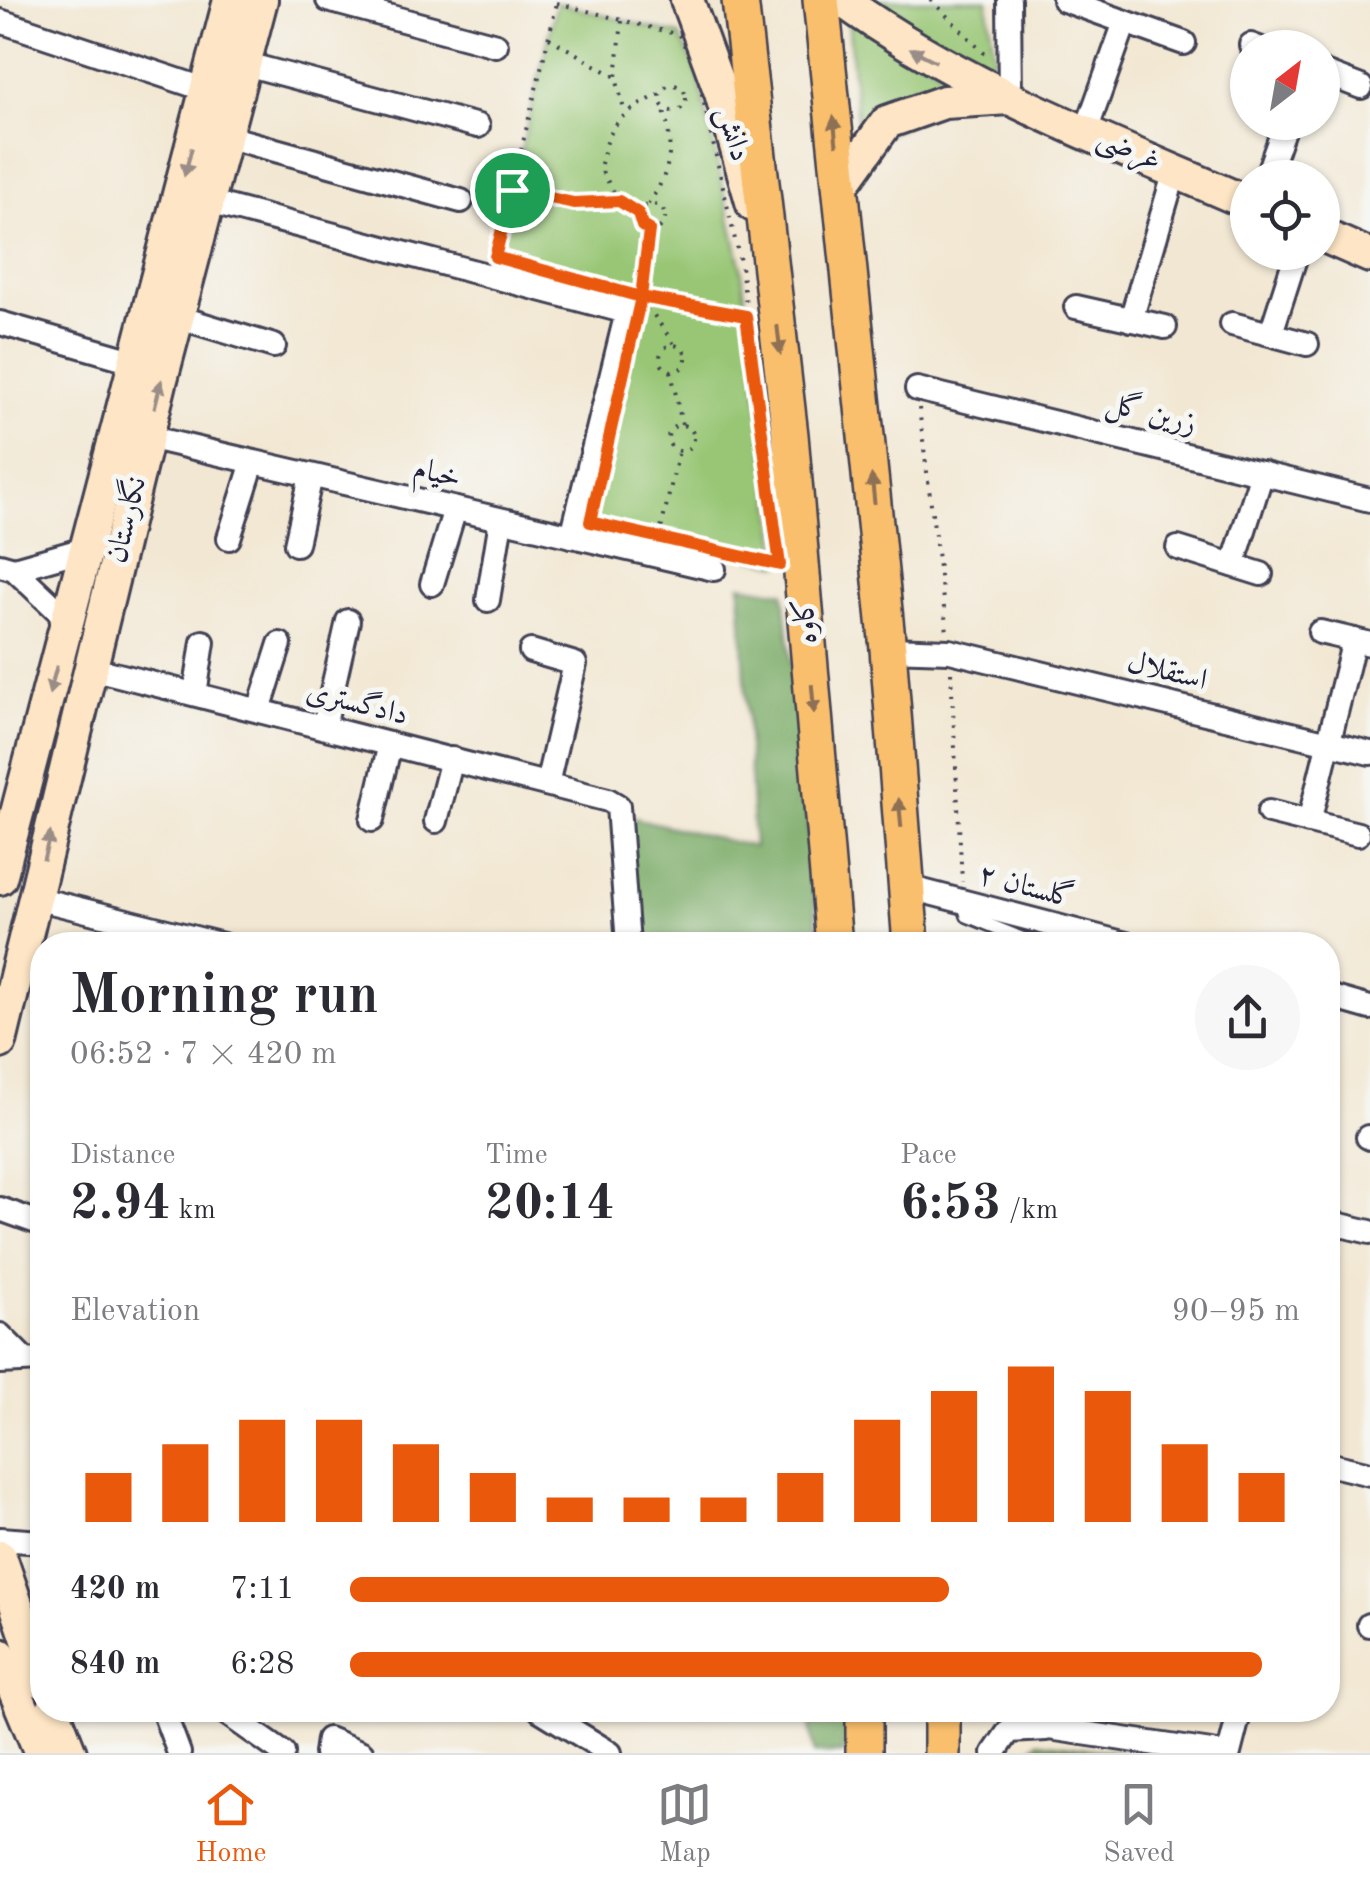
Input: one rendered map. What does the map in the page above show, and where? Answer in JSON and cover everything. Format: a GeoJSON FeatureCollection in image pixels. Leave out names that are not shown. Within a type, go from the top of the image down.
{"type":"FeatureCollection","features":[{"type":"Feature","properties":{"kind":"main road","name":"نگارستان"},"geometry":{"type":"LineString","coordinates":[[0,1042],[147,438],[164,310],[207,90],[230,0]]}},
{"type":"Feature","properties":{"kind":"main road","name":"نگارستان"},"geometry":{"type":"LineString","coordinates":[[175,267],[208,202],[261,0]]}},
{"type":"Feature","properties":{"kind":"main road","name":"دانش"},"geometry":{"type":"LineString","coordinates":[[687,0],[721,93],[770,270]]}},
{"type":"Feature","properties":{"kind":"main road","name":"کاوه"},"geometry":{"type":"LineString","coordinates":[[740,0],[770,270],[761,315],[832,932]]}},
{"type":"Feature","properties":{"kind":"main road"},"geometry":{"type":"LineString","coordinates":[[822,0],[888,649],[910,932]]}},
{"type":"Feature","properties":{"kind":"main road","name":"غرضی"},"geometry":{"type":"LineString","coordinates":[[842,0],[904,45],[1010,88],[1086,132],[1230,195]]}},
{"type":"Feature","properties":{"kind":"main road"},"geometry":{"type":"LineString","coordinates":[[841,186],[888,122],[944,102],[1010,88]]}},
{"type":"Feature","properties":{"kind":"main road"},"geometry":{"type":"LineString","coordinates":[[1340,243],[1370,256]]}},
{"type":"Feature","properties":{"kind":"main road","name":"نگارستان"},"geometry":{"type":"LineString","coordinates":[[0,878],[8,812],[69,620],[136,362],[164,310]]}},
{"type":"Feature","properties":{"kind":"main road"},"geometry":{"type":"LineString","coordinates":[[0,1557],[27,1698]]}},
{"type":"Feature","properties":{"kind":"main road"},"geometry":{"type":"LineString","coordinates":[[0,1655],[27,1698]]}},
{"type":"Feature","properties":{"kind":"main road"},"geometry":{"type":"LineString","coordinates":[[33,1722],[40,1753]]}},
{"type":"Feature","properties":{"kind":"main road"},"geometry":{"type":"LineString","coordinates":[[46,1722],[70,1753]]}},
{"type":"Feature","properties":{"kind":"main road"},"geometry":{"type":"LineString","coordinates":[[864,1722],[864,1753]]}},
{"type":"Feature","properties":{"kind":"main road"},"geometry":{"type":"LineString","coordinates":[[942,1722],[942,1753]]}},
{"type":"Feature","properties":{"kind":"street"},"geometry":{"type":"LineString","coordinates":[[328,0],[496,45]]}},
{"type":"Feature","properties":{"kind":"street"},"geometry":{"type":"LineString","coordinates":[[1009,0],[1010,88]]}},
{"type":"Feature","properties":{"kind":"street"},"geometry":{"type":"LineString","coordinates":[[1064,0],[1184,43]]}},
{"type":"Feature","properties":{"kind":"street"},"geometry":{"type":"LineString","coordinates":[[0,21],[207,90]]}},
{"type":"Feature","properties":{"kind":"street"},"geometry":{"type":"LineString","coordinates":[[1086,132],[1125,22]]}},
{"type":"Feature","properties":{"kind":"street"},"geometry":{"type":"LineString","coordinates":[[246,64],[478,126]]}},
{"type":"Feature","properties":{"kind":"street"},"geometry":{"type":"LineString","coordinates":[[1340,79],[1361,87]]}},
{"type":"Feature","properties":{"kind":"street"},"geometry":{"type":"LineString","coordinates":[[228,137],[461,201]]}},
{"type":"Feature","properties":{"kind":"street"},"geometry":{"type":"LineString","coordinates":[[1130,320],[1175,170]]}},
{"type":"Feature","properties":{"kind":"street"},"geometry":{"type":"LineString","coordinates":[[208,202],[627,312],[572,536]]}},
{"type":"Feature","properties":{"kind":"street"},"geometry":{"type":"LineString","coordinates":[[1271,333],[1292,270]]}},
{"type":"Feature","properties":{"kind":"street"},"geometry":{"type":"LineString","coordinates":[[1076,307],[1165,327]]}},
{"type":"Feature","properties":{"kind":"street"},"geometry":{"type":"LineString","coordinates":[[164,310],[274,346]]}},
{"type":"Feature","properties":{"kind":"street"},"geometry":{"type":"LineString","coordinates":[[0,323],[136,362]]}},
{"type":"Feature","properties":{"kind":"street"},"geometry":{"type":"LineString","coordinates":[[1232,324],[1307,344]]}},
{"type":"Feature","properties":{"kind":"street","name":"زرین گل"},"geometry":{"type":"LineString","coordinates":[[916,389],[1370,500]]}},
{"type":"Feature","properties":{"kind":"street","name":"خیام"},"geometry":{"type":"LineString","coordinates":[[147,438],[714,569]]}},
{"type":"Feature","properties":{"kind":"street"},"geometry":{"type":"LineString","coordinates":[[229,538],[253,462]]}},
{"type":"Feature","properties":{"kind":"street"},"geometry":{"type":"LineString","coordinates":[[1233,565],[1262,473]]}},
{"type":"Feature","properties":{"kind":"street"},"geometry":{"type":"LineString","coordinates":[[296,544],[312,476]]}},
{"type":"Feature","properties":{"kind":"street"},"geometry":{"type":"LineString","coordinates":[[432,584],[455,509]]}},
{"type":"Feature","properties":{"kind":"street"},"geometry":{"type":"LineString","coordinates":[[488,600],[502,520]]}},
{"type":"Feature","properties":{"kind":"street"},"geometry":{"type":"LineString","coordinates":[[7,567],[88,548]]}},
{"type":"Feature","properties":{"kind":"street"},"geometry":{"type":"LineString","coordinates":[[1178,548],[1261,574]]}},
{"type":"Feature","properties":{"kind":"street"},"geometry":{"type":"LineString","coordinates":[[7,567],[69,620]]}},
{"type":"Feature","properties":{"kind":"street"},"geometry":{"type":"LineString","coordinates":[[324,727],[348,621]]}},
{"type":"Feature","properties":{"kind":"street"},"geometry":{"type":"LineString","coordinates":[[1309,822],[1328,742],[1362,642],[1320,632]]}},
{"type":"Feature","properties":{"kind":"street"},"geometry":{"type":"LineString","coordinates":[[195,694],[203,642]]}},
{"type":"Feature","properties":{"kind":"street"},"geometry":{"type":"LineString","coordinates":[[259,710],[280,644]]}},
{"type":"Feature","properties":{"kind":"street","name":"استقلال"},"geometry":{"type":"LineString","coordinates":[[888,649],[950,650],[1370,753]]}},
{"type":"Feature","properties":{"kind":"street"},"geometry":{"type":"LineString","coordinates":[[530,651],[576,664],[547,784]]}},
{"type":"Feature","properties":{"kind":"street","name":"دادگستری"},"geometry":{"type":"LineString","coordinates":[[91,668],[608,800],[618,806],[627,932]]}},
{"type":"Feature","properties":{"kind":"street"},"geometry":{"type":"LineString","coordinates":[[372,820],[390,744]]}},
{"type":"Feature","properties":{"kind":"street"},"geometry":{"type":"LineString","coordinates":[[436,820],[452,760]]}},
{"type":"Feature","properties":{"kind":"street"},"geometry":{"type":"LineString","coordinates":[[1270,812],[1358,834]]}},
{"type":"Feature","properties":{"kind":"street","name":"گلستان ۲"},"geometry":{"type":"LineString","coordinates":[[907,887],[1080,932]]}},
{"type":"Feature","properties":{"kind":"street"},"geometry":{"type":"LineString","coordinates":[[35,898],[171,932]]}},
{"type":"Feature","properties":{"kind":"street"},"geometry":{"type":"LineString","coordinates":[[1340,999],[1370,1008]]}},
{"type":"Feature","properties":{"kind":"street"},"geometry":{"type":"LineString","coordinates":[[0,1208],[30,1219]]}},
{"type":"Feature","properties":{"kind":"street"},"geometry":{"type":"LineString","coordinates":[[1340,1225],[1370,1232]]}},
{"type":"Feature","properties":{"kind":"street"},"geometry":{"type":"LineString","coordinates":[[0,1335],[30,1358]]}},
{"type":"Feature","properties":{"kind":"street"},"geometry":{"type":"LineString","coordinates":[[0,1362],[30,1360]]}},
{"type":"Feature","properties":{"kind":"street"},"geometry":{"type":"LineString","coordinates":[[1340,1467],[1370,1474]]}},
{"type":"Feature","properties":{"kind":"street"},"geometry":{"type":"LineString","coordinates":[[0,1539],[30,1541]]}},
{"type":"Feature","properties":{"kind":"street"},"geometry":{"type":"LineString","coordinates":[[167,1722],[179,1753]]}},
{"type":"Feature","properties":{"kind":"street"},"geometry":{"type":"LineString","coordinates":[[239,1722],[283,1753]]}},
{"type":"Feature","properties":{"kind":"street"},"geometry":{"type":"LineString","coordinates":[[560,1722],[610,1753]]}},
{"type":"Feature","properties":{"kind":"street"},"geometry":{"type":"LineString","coordinates":[[1229,1753],[1237,1722]]}},
{"type":"Feature","properties":{"kind":"street"},"geometry":{"type":"LineString","coordinates":[[994,1753],[1009,1731],[1066,1723],[1218,1753]]}},
{"type":"Feature","properties":{"kind":"street"},"geometry":{"type":"LineString","coordinates":[[326,1753],[328,1740],[362,1753]]}},
{"type":"Feature","properties":{"kind":"lane"},"geometry":{"type":"LineString","coordinates":[[963,902],[966,916],[1006,932]]}},
{"type":"Feature","properties":{"kind":"path"},"geometry":{"type":"LineString","coordinates":[[931,0],[1010,88]]}},
{"type":"Feature","properties":{"kind":"path"},"geometry":{"type":"LineString","coordinates":[[649,230],[641,297],[590,522],[780,565],[761,315],[741,266],[696,68],[679,35],[557,3],[495,257],[641,297],[761,315]]}},
{"type":"Feature","properties":{"kind":"path"},"geometry":{"type":"LineString","coordinates":[[622,19],[616,78],[625,114]]}},
{"type":"Feature","properties":{"kind":"path"},"geometry":{"type":"LineString","coordinates":[[549,38],[616,78]]}},
{"type":"Feature","properties":{"kind":"path"},"geometry":{"type":"LineString","coordinates":[[648,204],[660,206],[665,218],[658,228],[649,230],[642,226],[638,213],[619,201],[600,168],[608,129],[625,114],[674,84],[686,95],[680,110],[663,106]]}},
{"type":"Feature","properties":{"kind":"path"},"geometry":{"type":"LineString","coordinates":[[638,213],[664,182],[670,163],[670,132],[660,94]]}},
{"type":"Feature","properties":{"kind":"path"},"geometry":{"type":"LineString","coordinates":[[512,190],[574,203],[619,201]]}},
{"type":"Feature","properties":{"kind":"path"},"geometry":{"type":"LineString","coordinates":[[641,297],[674,344],[685,351],[687,360],[680,370],[671,371]]}},
{"type":"Feature","properties":{"kind":"path"},"geometry":{"type":"LineString","coordinates":[[674,344],[660,354],[661,363],[671,371],[682,424],[692,431],[694,440],[688,450],[679,451],[668,443],[668,434],[682,424]]}},
{"type":"Feature","properties":{"kind":"path"},"geometry":{"type":"LineString","coordinates":[[916,389],[950,650],[963,902]]}},
{"type":"Feature","properties":{"kind":"path"},"geometry":{"type":"LineString","coordinates":[[659,538],[679,451]]}},
{"type":"Feature","properties":{"kind":"green space"},"geometry":{"type":"Polygon","coordinates":[[[860,0],[987,0],[994,55],[989,68],[975,71],[860,0]]]}},
{"type":"Feature","properties":{"kind":"green space"},"geometry":{"type":"Polygon","coordinates":[[[557,3],[679,35],[696,68],[741,266],[780,565],[590,522],[641,297],[495,257],[557,3]]]}},
{"type":"Feature","properties":{"kind":"green space"},"geometry":{"type":"Polygon","coordinates":[[[848,16],[977,93],[859,147],[848,16]]]}},
{"type":"Feature","properties":{"kind":"green space"},"geometry":{"type":"Polygon","coordinates":[[[740,585],[784,592],[818,932],[635,932],[628,828],[634,818],[754,847],[740,585]]]}},
{"type":"Feature","properties":{"kind":"green space"},"geometry":{"type":"Polygon","coordinates":[[[810,1722],[844,1722],[844,1753],[814,1753],[810,1722]]]}},
{"type":"Feature","properties":{"kind":"green space"},"geometry":{"type":"Polygon","coordinates":[[[1038,1742],[1125,1753],[1026,1753],[1038,1742]]]}},
{"type":"Feature","properties":{"kind":"route"},"geometry":{"type":"LineString","coordinates":[[512,190],[495,257],[641,297],[590,522],[780,565],[746,316],[641,297],[649,230],[642,226],[638,213],[619,201],[574,203],[512,190]]}}]}
